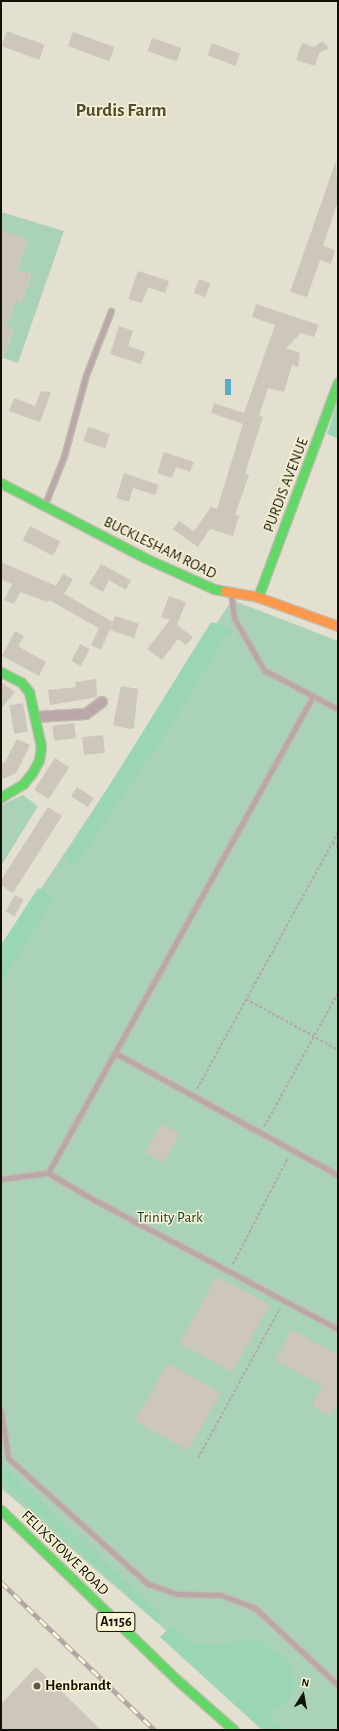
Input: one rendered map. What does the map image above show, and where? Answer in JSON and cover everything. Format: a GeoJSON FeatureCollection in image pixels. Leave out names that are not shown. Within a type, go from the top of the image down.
{"type":"FeatureCollection","features":[{"type":"Feature","properties":{"kind":"street","name":"PURDIS AVENUE"},"geometry":{"type":"LineString","coordinates":[[258,598],[338,382]]}},
{"type":"Feature","properties":{"kind":"street","name":"BUCKLESHAM ROAD"},"geometry":{"type":"LineString","coordinates":[[1,483],[145,558],[214,589],[258,598],[338,626]]}},
{"type":"Feature","properties":{"kind":"street"},"geometry":{"type":"LineString","coordinates":[[1,672],[20,682],[30,692],[37,717],[41,746],[39,760],[23,784],[1,797]]}},
{"type":"Feature","properties":{"kind":"street"},"geometry":{"type":"LineString","coordinates":[[37,717],[86,714],[102,702]]}},
{"type":"Feature","properties":{"kind":"street","name":"FELIXSTOWE ROAD"},"geometry":{"type":"LineString","coordinates":[[1,1510],[176,1679],[234,1730]]}},
{"type":"Feature","properties":{"kind":"lane"},"geometry":{"type":"LineString","coordinates":[[44,505],[64,456],[86,375],[112,311]]}},
{"type":"Feature","properties":{"kind":"lane"},"geometry":{"type":"LineString","coordinates":[[231,593],[234,618],[264,670],[338,709]]}},
{"type":"Feature","properties":{"kind":"lane"},"geometry":{"type":"LineString","coordinates":[[48,1173],[313,696]]}},
{"type":"Feature","properties":{"kind":"lane"},"geometry":{"type":"LineString","coordinates":[[115,1053],[338,1174]]}},
{"type":"Feature","properties":{"kind":"lane"},"geometry":{"type":"LineString","coordinates":[[1,1178],[48,1173],[338,1329]]}},
{"type":"Feature","properties":{"kind":"lane"},"geometry":{"type":"LineString","coordinates":[[1,1411],[8,1458],[148,1584],[177,1594],[221,1595],[255,1608],[338,1684]]}},
{"type":"Feature","properties":{"kind":"path"},"geometry":{"type":"LineString","coordinates":[[194,1096],[338,832]]}},
{"type":"Feature","properties":{"kind":"path"},"geometry":{"type":"LineString","coordinates":[[332,843],[338,847]]}},
{"type":"Feature","properties":{"kind":"path"},"geometry":{"type":"LineString","coordinates":[[261,1133],[338,993]]}},
{"type":"Feature","properties":{"kind":"path"},"geometry":{"type":"LineString","coordinates":[[246,999],[338,1050]]}},
{"type":"Feature","properties":{"kind":"path"},"geometry":{"type":"LineString","coordinates":[[230,1271],[292,1150]]}},
{"type":"Feature","properties":{"kind":"path"},"geometry":{"type":"LineString","coordinates":[[198,1458],[284,1300]]}},
{"type":"Feature","properties":{"kind":"green space"},"geometry":{"type":"Polygon","coordinates":[[[1,212],[64,231],[18,363],[3,358],[13,330],[6,327],[16,301],[21,303],[31,275],[17,270],[28,240],[3,231],[1,234],[1,212]]]}},
{"type":"Feature","properties":{"kind":"green space"},"geometry":{"type":"Polygon","coordinates":[[[338,401],[338,439],[327,434],[338,401]]]}},
{"type":"Feature","properties":{"kind":"green space","name":"Trinity Park"},"geometry":{"type":"Polygon","coordinates":[[[232,600],[338,641],[338,1730],[275,1730],[169,1633],[1,1488],[1,949],[232,600]]]}},
{"type":"Feature","properties":{"kind":"green space"},"geometry":{"type":"Polygon","coordinates":[[[211,622],[230,627],[232,632],[224,639],[173,723],[75,867],[65,857],[211,622]]]}},
{"type":"Feature","properties":{"kind":"green space"},"geometry":{"type":"Polygon","coordinates":[[[23,795],[38,806],[1,866],[1,805],[23,795]]]}},
{"type":"Feature","properties":{"kind":"green space"},"geometry":{"type":"Polygon","coordinates":[[[38,888],[55,898],[1,984],[1,945],[38,888]]]}},
{"type":"Feature","properties":{"kind":"green space"},"geometry":{"type":"Polygon","coordinates":[[[1,1465],[162,1615],[157,1622],[1,1479],[1,1465]]]}},
{"type":"Feature","properties":{"kind":"green space"},"geometry":{"type":"Polygon","coordinates":[[[170,1627],[197,1644],[227,1644],[245,1639],[260,1641],[285,1659],[292,1669],[293,1690],[288,1700],[272,1712],[271,1720],[283,1730],[262,1730],[160,1637],[170,1627]]]}},
{"type":"Feature","properties":{"kind":"water"},"geometry":{"type":"Polygon","coordinates":[[[225,379],[231,379],[231,395],[225,395],[225,379]]]}},
{"type":"Feature","properties":{"kind":"building"},"geometry":{"type":"Polygon","coordinates":[[[7,31],[45,45],[39,60],[2,46],[7,31]]]}},
{"type":"Feature","properties":{"kind":"building"},"geometry":{"type":"Polygon","coordinates":[[[73,32],[114,47],[109,61],[68,46],[73,32]]]}},
{"type":"Feature","properties":{"kind":"building"},"geometry":{"type":"Polygon","coordinates":[[[152,38],[181,48],[177,61],[147,51],[152,38]]]}},
{"type":"Feature","properties":{"kind":"building"},"geometry":{"type":"Polygon","coordinates":[[[322,41],[329,48],[319,53],[315,66],[296,60],[302,43],[314,47],[322,41]]]}},
{"type":"Feature","properties":{"kind":"building"},"geometry":{"type":"Polygon","coordinates":[[[212,43],[240,54],[235,66],[207,55],[212,43]]]}},
{"type":"Feature","properties":{"kind":"building"},"geometry":{"type":"Polygon","coordinates":[[[336,161],[338,201],[323,246],[335,250],[331,264],[320,260],[307,297],[290,292],[336,161]]]}},
{"type":"Feature","properties":{"kind":"building"},"geometry":{"type":"Polygon","coordinates":[[[1,230],[28,240],[17,270],[31,274],[21,303],[16,301],[6,327],[13,329],[2,360],[1,230]]]}},
{"type":"Feature","properties":{"kind":"building"},"geometry":{"type":"Polygon","coordinates":[[[138,271],[169,281],[165,293],[148,287],[142,303],[128,299],[138,271]]]}},
{"type":"Feature","properties":{"kind":"building"},"geometry":{"type":"Polygon","coordinates":[[[199,279],[210,283],[205,297],[194,293],[199,279]]]}},
{"type":"Feature","properties":{"kind":"building"},"geometry":{"type":"Polygon","coordinates":[[[256,304],[319,325],[314,337],[301,333],[286,348],[300,353],[298,367],[292,365],[284,392],[268,388],[259,416],[263,417],[245,473],[249,475],[235,515],[239,516],[233,536],[210,529],[198,547],[173,529],[179,521],[194,531],[211,507],[217,509],[243,424],[211,413],[214,403],[244,413],[275,325],[252,317],[256,304]]]}},
{"type":"Feature","properties":{"kind":"building"},"geometry":{"type":"Polygon","coordinates":[[[119,326],[133,331],[128,346],[145,352],[141,364],[110,354],[119,326]]]}},
{"type":"Feature","properties":{"kind":"building"},"geometry":{"type":"Polygon","coordinates":[[[41,391],[51,392],[40,422],[9,411],[14,398],[35,406],[41,391]]]}},
{"type":"Feature","properties":{"kind":"building"},"geometry":{"type":"Polygon","coordinates":[[[88,427],[110,434],[105,448],[83,441],[88,427]]]}},
{"type":"Feature","properties":{"kind":"building"},"geometry":{"type":"Polygon","coordinates":[[[164,452],[194,462],[190,472],[176,467],[172,478],[157,473],[164,452]]]}},
{"type":"Feature","properties":{"kind":"building"},"geometry":{"type":"Polygon","coordinates":[[[124,473],[159,485],[155,495],[133,488],[129,502],[116,498],[124,473]]]}},
{"type":"Feature","properties":{"kind":"building"},"geometry":{"type":"Polygon","coordinates":[[[30,526],[60,541],[53,556],[23,540],[30,526]]]}},
{"type":"Feature","properties":{"kind":"building"},"geometry":{"type":"Polygon","coordinates":[[[1,562],[56,586],[63,574],[73,579],[64,594],[113,622],[101,650],[91,645],[99,628],[49,600],[48,602],[20,592],[14,604],[4,600],[12,584],[1,579],[1,562]]]}},
{"type":"Feature","properties":{"kind":"building"},"geometry":{"type":"Polygon","coordinates":[[[101,564],[131,580],[126,590],[109,580],[103,592],[89,584],[101,564]]]}},
{"type":"Feature","properties":{"kind":"building"},"geometry":{"type":"Polygon","coordinates":[[[169,596],[186,602],[177,625],[193,637],[186,645],[178,639],[162,660],[147,649],[170,620],[161,617],[169,596]]]}},
{"type":"Feature","properties":{"kind":"building"},"geometry":{"type":"Polygon","coordinates":[[[115,616],[139,624],[134,638],[110,630],[115,616]]]}},
{"type":"Feature","properties":{"kind":"building"},"geometry":{"type":"Polygon","coordinates":[[[15,631],[24,636],[18,646],[46,662],[39,676],[2,656],[15,631]]]}},
{"type":"Feature","properties":{"kind":"building"},"geometry":{"type":"Polygon","coordinates":[[[80,644],[90,649],[81,666],[71,661],[80,644]]]}},
{"type":"Feature","properties":{"kind":"building"},"geometry":{"type":"Polygon","coordinates":[[[96,679],[97,697],[50,705],[48,690],[76,687],[75,682],[96,679]]]}},
{"type":"Feature","properties":{"kind":"building"},"geometry":{"type":"Polygon","coordinates":[[[1,682],[15,692],[1,709],[1,682]]]}},
{"type":"Feature","properties":{"kind":"building"},"geometry":{"type":"Polygon","coordinates":[[[121,686],[138,689],[134,728],[130,729],[113,725],[121,686]]]}},
{"type":"Feature","properties":{"kind":"building"},"geometry":{"type":"Polygon","coordinates":[[[23,703],[28,732],[14,734],[9,705],[23,703]]]}},
{"type":"Feature","properties":{"kind":"building"},"geometry":{"type":"Polygon","coordinates":[[[74,723],[76,738],[54,741],[52,726],[74,723]]]}},
{"type":"Feature","properties":{"kind":"building"},"geometry":{"type":"Polygon","coordinates":[[[103,735],[105,753],[84,755],[82,737],[103,735]]]}},
{"type":"Feature","properties":{"kind":"building"},"geometry":{"type":"Polygon","coordinates":[[[17,739],[30,745],[16,773],[1,780],[1,764],[5,762],[17,739]]]}},
{"type":"Feature","properties":{"kind":"building"},"geometry":{"type":"Polygon","coordinates":[[[55,758],[69,767],[49,799],[34,790],[55,758]]]}},
{"type":"Feature","properties":{"kind":"building"},"geometry":{"type":"Polygon","coordinates":[[[77,787],[94,798],[88,807],[71,796],[77,787]]]}},
{"type":"Feature","properties":{"kind":"building"},"geometry":{"type":"Polygon","coordinates":[[[48,807],[62,816],[13,893],[1,885],[1,880],[48,807]]]}},
{"type":"Feature","properties":{"kind":"building"},"geometry":{"type":"Polygon","coordinates":[[[15,895],[24,900],[15,916],[6,912],[15,895]]]}},
{"type":"Feature","properties":{"kind":"building"},"geometry":{"type":"Polygon","coordinates":[[[161,1124],[179,1134],[163,1163],[145,1153],[161,1124]]]}},
{"type":"Feature","properties":{"kind":"building"},"geometry":{"type":"Polygon","coordinates":[[[217,1276],[269,1305],[232,1372],[180,1343],[217,1276]]]}},
{"type":"Feature","properties":{"kind":"building"},"geometry":{"type":"Polygon","coordinates":[[[292,1330],[338,1355],[338,1403],[331,1416],[312,1406],[322,1386],[275,1360],[292,1330]]]}},
{"type":"Feature","properties":{"kind":"building"},"geometry":{"type":"Polygon","coordinates":[[[168,1363],[221,1394],[188,1451],[135,1420],[168,1363]]]}},
{"type":"Feature","properties":{"kind":"building","name":"Henbrandt"},"geometry":{"type":"Polygon","coordinates":[[[36,1667],[101,1730],[1,1730],[1,1704],[36,1667]]]}},
{"type":"Feature","properties":{"kind":"railway"},"geometry":{"type":"LineString","coordinates":[[1,1582],[155,1730]]}},
{"type":"Feature","properties":{"kind":"traffic: fast"},"geometry":{"type":"LineString","coordinates":[[258,597],[338,382]]}},
{"type":"Feature","properties":{"kind":"traffic: fast"},"geometry":{"type":"LineString","coordinates":[[1,483],[145,558],[214,589],[225,591]]}},
{"type":"Feature","properties":{"kind":"traffic: fast"},"geometry":{"type":"LineString","coordinates":[[1,672],[21,682],[29,692],[41,746],[39,760],[32,773],[23,784],[1,797]]}},
{"type":"Feature","properties":{"kind":"traffic: fast"},"geometry":{"type":"LineString","coordinates":[[1,1510],[176,1679],[234,1730]]}},
{"type":"Feature","properties":{"kind":"traffic: slow"},"geometry":{"type":"LineString","coordinates":[[225,591],[258,597],[338,626]]}},
{"type":"Feature","properties":{"kind":"place","name":"Henbrandt"},"geometry":{"type":"Point","coordinates":[37,1686]}},
{"type":"Feature","properties":{"kind":"district","name":"Purdis Farm"},"geometry":{"type":"Point","coordinates":[121,111]}}]}
